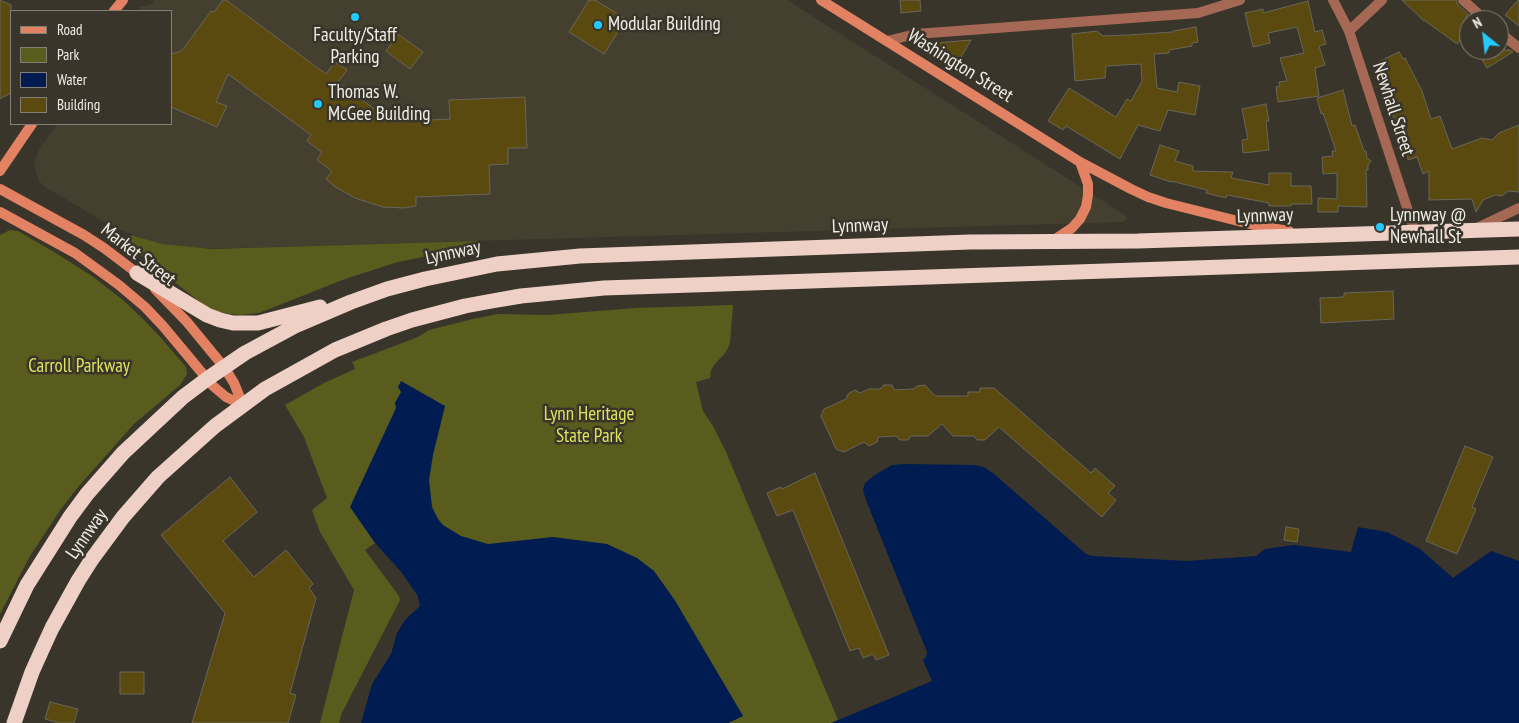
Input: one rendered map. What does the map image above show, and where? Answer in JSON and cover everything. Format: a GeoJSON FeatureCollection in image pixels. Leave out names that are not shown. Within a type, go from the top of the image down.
{"type":"FeatureCollection","features":[{"type":"Feature","properties":{"kind":"highway","name":"Lynnway"},"geometry":{"type":"LineString","coordinates":[[0,641],[14,610],[40,563],[87,494],[122,453],[183,397],[224,367],[297,324],[332,309],[386,290],[454,272],[497,264],[609,254],[970,242],[1138,241],[1519,229]]}},
{"type":"Feature","properties":{"kind":"highway","name":"Lynnway"},"geometry":{"type":"LineString","coordinates":[[14,723],[32,672],[52,628],[92,558],[123,517],[158,477],[201,438],[265,389],[335,350],[386,329],[465,306],[521,296],[577,290],[1519,257]]}},
{"type":"Feature","properties":{"kind":"highway"},"geometry":{"type":"LineString","coordinates":[[137,273],[207,315],[239,324],[258,322],[386,290]]}},
{"type":"Feature","properties":{"kind":"main road","name":"Washington Street"},"geometry":{"type":"LineString","coordinates":[[821,0],[1080,162],[1140,194],[1202,212],[1271,228],[1318,234]]}},
{"type":"Feature","properties":{"kind":"main road"},"geometry":{"type":"LineString","coordinates":[[0,171],[31,125]]}},
{"type":"Feature","properties":{"kind":"main road"},"geometry":{"type":"LineString","coordinates":[[1051,241],[1075,225],[1084,213],[1088,195],[1088,184],[1080,162]]}},
{"type":"Feature","properties":{"kind":"main road","name":"Market Street"},"geometry":{"type":"LineString","coordinates":[[0,189],[99,245],[137,273],[169,302],[224,367]]}},
{"type":"Feature","properties":{"kind":"main road","name":"Market Street"},"geometry":{"type":"LineString","coordinates":[[0,212],[84,259],[124,288],[154,316],[207,379]]}},
{"type":"Feature","properties":{"kind":"main road"},"geometry":{"type":"LineString","coordinates":[[224,367],[243,405]]}},
{"type":"Feature","properties":{"kind":"main road"},"geometry":{"type":"LineString","coordinates":[[207,379],[226,397],[243,405]]}},
{"type":"Feature","properties":{"kind":"street"},"geometry":{"type":"LineString","coordinates":[[887,41],[916,34],[1198,13],[1240,0]]}},
{"type":"Feature","properties":{"kind":"street","name":"Newhall Street"},"geometry":{"type":"LineString","coordinates":[[1333,0],[1349,31],[1415,232]]}},
{"type":"Feature","properties":{"kind":"street"},"geometry":{"type":"LineString","coordinates":[[1349,31],[1382,0]]}},
{"type":"Feature","properties":{"kind":"street"},"geometry":{"type":"LineString","coordinates":[[1464,0],[1474,10]]}},
{"type":"Feature","properties":{"kind":"street"},"geometry":{"type":"LineString","coordinates":[[1509,40],[1519,48]]}},
{"type":"Feature","properties":{"kind":"street"},"geometry":{"type":"LineString","coordinates":[[1472,230],[1519,208]]}},
{"type":"Feature","properties":{"kind":"shaded area"},"geometry":{"type":"Polygon","coordinates":[[[155,0],[787,0],[1127,218],[1123,222],[235,248],[195,248],[162,244],[111,226],[45,187],[39,181],[34,166],[38,151],[56,125],[172,125],[172,10],[138,10],[140,7],[152,4],[155,0]]]}},
{"type":"Feature","properties":{"kind":"green space","name":"Carroll Parkway"},"geometry":{"type":"Polygon","coordinates":[[[10,230],[18,231],[59,255],[92,276],[124,301],[162,339],[186,367],[187,374],[180,385],[134,424],[78,487],[30,556],[0,614],[0,235],[10,230]]]}},
{"type":"Feature","properties":{"kind":"green space"},"geometry":{"type":"Polygon","coordinates":[[[131,235],[162,244],[212,249],[478,241],[477,250],[439,254],[398,262],[345,279],[259,313],[240,315],[222,313],[205,306],[126,244],[131,235]]]}},
{"type":"Feature","properties":{"kind":"green space","name":"Lynn Heritage State Park"},"geometry":{"type":"Polygon","coordinates":[[[733,305],[730,343],[726,352],[714,365],[710,378],[696,382],[703,411],[726,452],[838,720],[831,723],[728,723],[743,716],[674,599],[419,603],[417,595],[401,572],[375,543],[365,550],[400,600],[342,713],[339,723],[320,723],[354,590],[320,532],[312,510],[327,498],[304,437],[285,405],[324,383],[355,369],[352,362],[418,337],[429,330],[473,319],[498,314],[547,315],[636,308],[733,305]]]}},
{"type":"Feature","properties":{"kind":"water"},"geometry":{"type":"Polygon","coordinates":[[[401,381],[445,406],[429,480],[432,507],[443,525],[461,536],[488,544],[553,537],[607,544],[637,558],[654,571],[674,599],[743,716],[728,723],[361,723],[372,684],[391,654],[397,633],[405,620],[420,606],[417,595],[401,572],[375,543],[350,507],[396,408],[395,403],[401,392],[398,387],[401,381]]]}},
{"type":"Feature","properties":{"kind":"water"},"geometry":{"type":"Polygon","coordinates":[[[892,465],[975,465],[984,467],[1086,554],[1092,556],[1187,561],[1256,556],[1265,549],[1294,545],[1351,552],[1358,527],[1387,532],[1420,549],[1453,578],[1491,551],[1519,561],[1519,723],[831,723],[932,681],[923,660],[927,652],[863,490],[865,483],[875,475],[892,465]]]}},
{"type":"Feature","properties":{"kind":"building"},"geometry":{"type":"Polygon","coordinates":[[[0,0],[11,5],[11,10],[10,94],[0,99],[0,0]]]}},
{"type":"Feature","properties":{"kind":"building","name":"Thomas W. McGee Building"},"geometry":{"type":"Polygon","coordinates":[[[223,0],[226,0],[326,74],[335,62],[347,70],[338,82],[392,122],[450,119],[449,100],[525,97],[527,148],[508,148],[508,164],[489,165],[490,194],[416,197],[416,206],[404,208],[383,207],[355,198],[326,179],[332,171],[317,160],[322,152],[307,141],[311,135],[228,74],[216,102],[227,106],[217,127],[172,107],[172,54],[184,48],[211,11],[214,12],[223,0]]]}},
{"type":"Feature","properties":{"kind":"building","name":"Modular Building"},"geometry":{"type":"Polygon","coordinates":[[[589,0],[595,0],[626,19],[604,54],[569,32],[589,0]]]}},
{"type":"Feature","properties":{"kind":"building"},"geometry":{"type":"Polygon","coordinates":[[[900,0],[920,0],[921,11],[901,13],[900,0]]]}},
{"type":"Feature","properties":{"kind":"building"},"geometry":{"type":"Polygon","coordinates":[[[1402,0],[1456,0],[1464,10],[1459,10],[1459,41],[1457,44],[1424,21],[1402,0]]]}},
{"type":"Feature","properties":{"kind":"building"},"geometry":{"type":"Polygon","coordinates":[[[1519,0],[1519,26],[1509,18],[1509,10],[1519,0]]]}},
{"type":"Feature","properties":{"kind":"building"},"geometry":{"type":"Polygon","coordinates":[[[1308,1],[1315,32],[1322,30],[1326,44],[1319,46],[1325,65],[1315,68],[1319,96],[1278,102],[1276,87],[1280,86],[1279,82],[1287,81],[1280,58],[1304,53],[1297,27],[1268,33],[1270,43],[1253,47],[1245,13],[1263,9],[1263,13],[1308,1]]]}},
{"type":"Feature","properties":{"kind":"building"},"geometry":{"type":"Polygon","coordinates":[[[1196,27],[1198,42],[1192,43],[1192,46],[1169,50],[1169,53],[1154,54],[1157,88],[1177,92],[1179,82],[1200,86],[1195,115],[1168,110],[1160,131],[1138,125],[1120,159],[1066,126],[1063,130],[1048,121],[1069,88],[1116,117],[1127,99],[1131,101],[1142,81],[1141,64],[1106,66],[1105,78],[1075,81],[1072,34],[1097,31],[1103,36],[1128,35],[1173,32],[1196,27]]]}},
{"type":"Feature","properties":{"kind":"building"},"geometry":{"type":"Polygon","coordinates":[[[398,34],[423,52],[410,69],[386,51],[398,34]]]}},
{"type":"Feature","properties":{"kind":"building"},"geometry":{"type":"Polygon","coordinates":[[[971,40],[957,64],[923,44],[971,40]]]}},
{"type":"Feature","properties":{"kind":"building"},"geometry":{"type":"Polygon","coordinates":[[[1399,52],[1403,59],[1405,58],[1422,91],[1431,119],[1440,116],[1452,149],[1482,138],[1492,140],[1499,133],[1519,125],[1519,192],[1508,191],[1502,196],[1495,195],[1483,200],[1476,212],[1472,199],[1429,200],[1429,171],[1423,174],[1417,157],[1408,160],[1407,149],[1400,134],[1400,129],[1393,119],[1393,113],[1388,104],[1388,91],[1374,64],[1399,52]]]}},
{"type":"Feature","properties":{"kind":"building"},"geometry":{"type":"Polygon","coordinates":[[[1482,60],[1500,60],[1487,68],[1482,60]]]}},
{"type":"Feature","properties":{"kind":"building"},"geometry":{"type":"Polygon","coordinates":[[[1343,90],[1352,126],[1355,125],[1367,158],[1371,161],[1368,165],[1368,170],[1366,170],[1367,207],[1338,206],[1338,212],[1318,212],[1318,198],[1337,199],[1337,173],[1323,174],[1322,157],[1333,156],[1332,151],[1336,151],[1323,113],[1321,114],[1317,98],[1343,90]]]}},
{"type":"Feature","properties":{"kind":"building"},"geometry":{"type":"Polygon","coordinates":[[[1266,104],[1269,121],[1266,121],[1269,150],[1243,153],[1242,140],[1248,139],[1242,109],[1266,104]]]}},
{"type":"Feature","properties":{"kind":"building"},"geometry":{"type":"Polygon","coordinates":[[[1160,145],[1179,151],[1175,161],[1193,166],[1193,171],[1233,172],[1231,178],[1269,185],[1269,173],[1291,173],[1291,186],[1311,186],[1312,204],[1269,206],[1269,203],[1227,195],[1226,198],[1206,193],[1207,190],[1150,175],[1160,145]]]}},
{"type":"Feature","properties":{"kind":"building"},"geometry":{"type":"Polygon","coordinates":[[[1393,291],[1394,319],[1321,323],[1320,298],[1344,297],[1344,293],[1393,291]]]}},
{"type":"Feature","properties":{"kind":"building"},"geometry":{"type":"Polygon","coordinates":[[[884,385],[892,385],[894,390],[914,389],[917,386],[925,385],[935,396],[968,396],[968,392],[980,392],[980,388],[994,388],[1091,473],[1095,468],[1115,486],[1108,493],[1116,500],[1102,517],[999,427],[985,440],[977,440],[974,436],[953,436],[942,424],[928,436],[911,436],[908,440],[900,440],[896,436],[878,437],[877,442],[869,446],[864,442],[844,452],[836,449],[821,416],[824,409],[846,399],[848,394],[855,390],[860,393],[869,389],[880,389],[884,385]]]}},
{"type":"Feature","properties":{"kind":"building"},"geometry":{"type":"Polygon","coordinates":[[[1465,446],[1493,457],[1472,507],[1476,509],[1457,554],[1426,541],[1465,446]]]}},
{"type":"Feature","properties":{"kind":"building"},"geometry":{"type":"Polygon","coordinates":[[[815,473],[889,655],[876,660],[873,654],[863,658],[859,648],[850,651],[793,510],[777,516],[767,493],[781,487],[782,489],[815,473]]]}},
{"type":"Feature","properties":{"kind":"building"},"geometry":{"type":"Polygon","coordinates":[[[230,477],[257,512],[223,541],[254,577],[286,550],[313,584],[309,588],[316,598],[290,693],[296,695],[288,723],[192,723],[225,613],[161,535],[230,477]]]}},
{"type":"Feature","properties":{"kind":"building"},"geometry":{"type":"Polygon","coordinates":[[[1286,527],[1299,529],[1297,542],[1284,540],[1286,527]]]}},
{"type":"Feature","properties":{"kind":"building"},"geometry":{"type":"Polygon","coordinates":[[[120,672],[144,672],[144,694],[120,694],[120,672]]]}},
{"type":"Feature","properties":{"kind":"building"},"geometry":{"type":"Polygon","coordinates":[[[50,702],[78,709],[74,723],[59,723],[45,719],[50,702]]]}},
{"type":"Feature","properties":{"kind":"place","name":"Faculty/Staff Parking"},"geometry":{"type":"Point","coordinates":[355,17]}},
{"type":"Feature","properties":{"kind":"place","name":"Modular Building"},"geometry":{"type":"Point","coordinates":[598,25]}},
{"type":"Feature","properties":{"kind":"place","name":"Thomas W. McGee Building"},"geometry":{"type":"Point","coordinates":[318,104]}},
{"type":"Feature","properties":{"kind":"place","name":"Lynnway @ Newhall St"},"geometry":{"type":"Point","coordinates":[1380,227]}}]}
